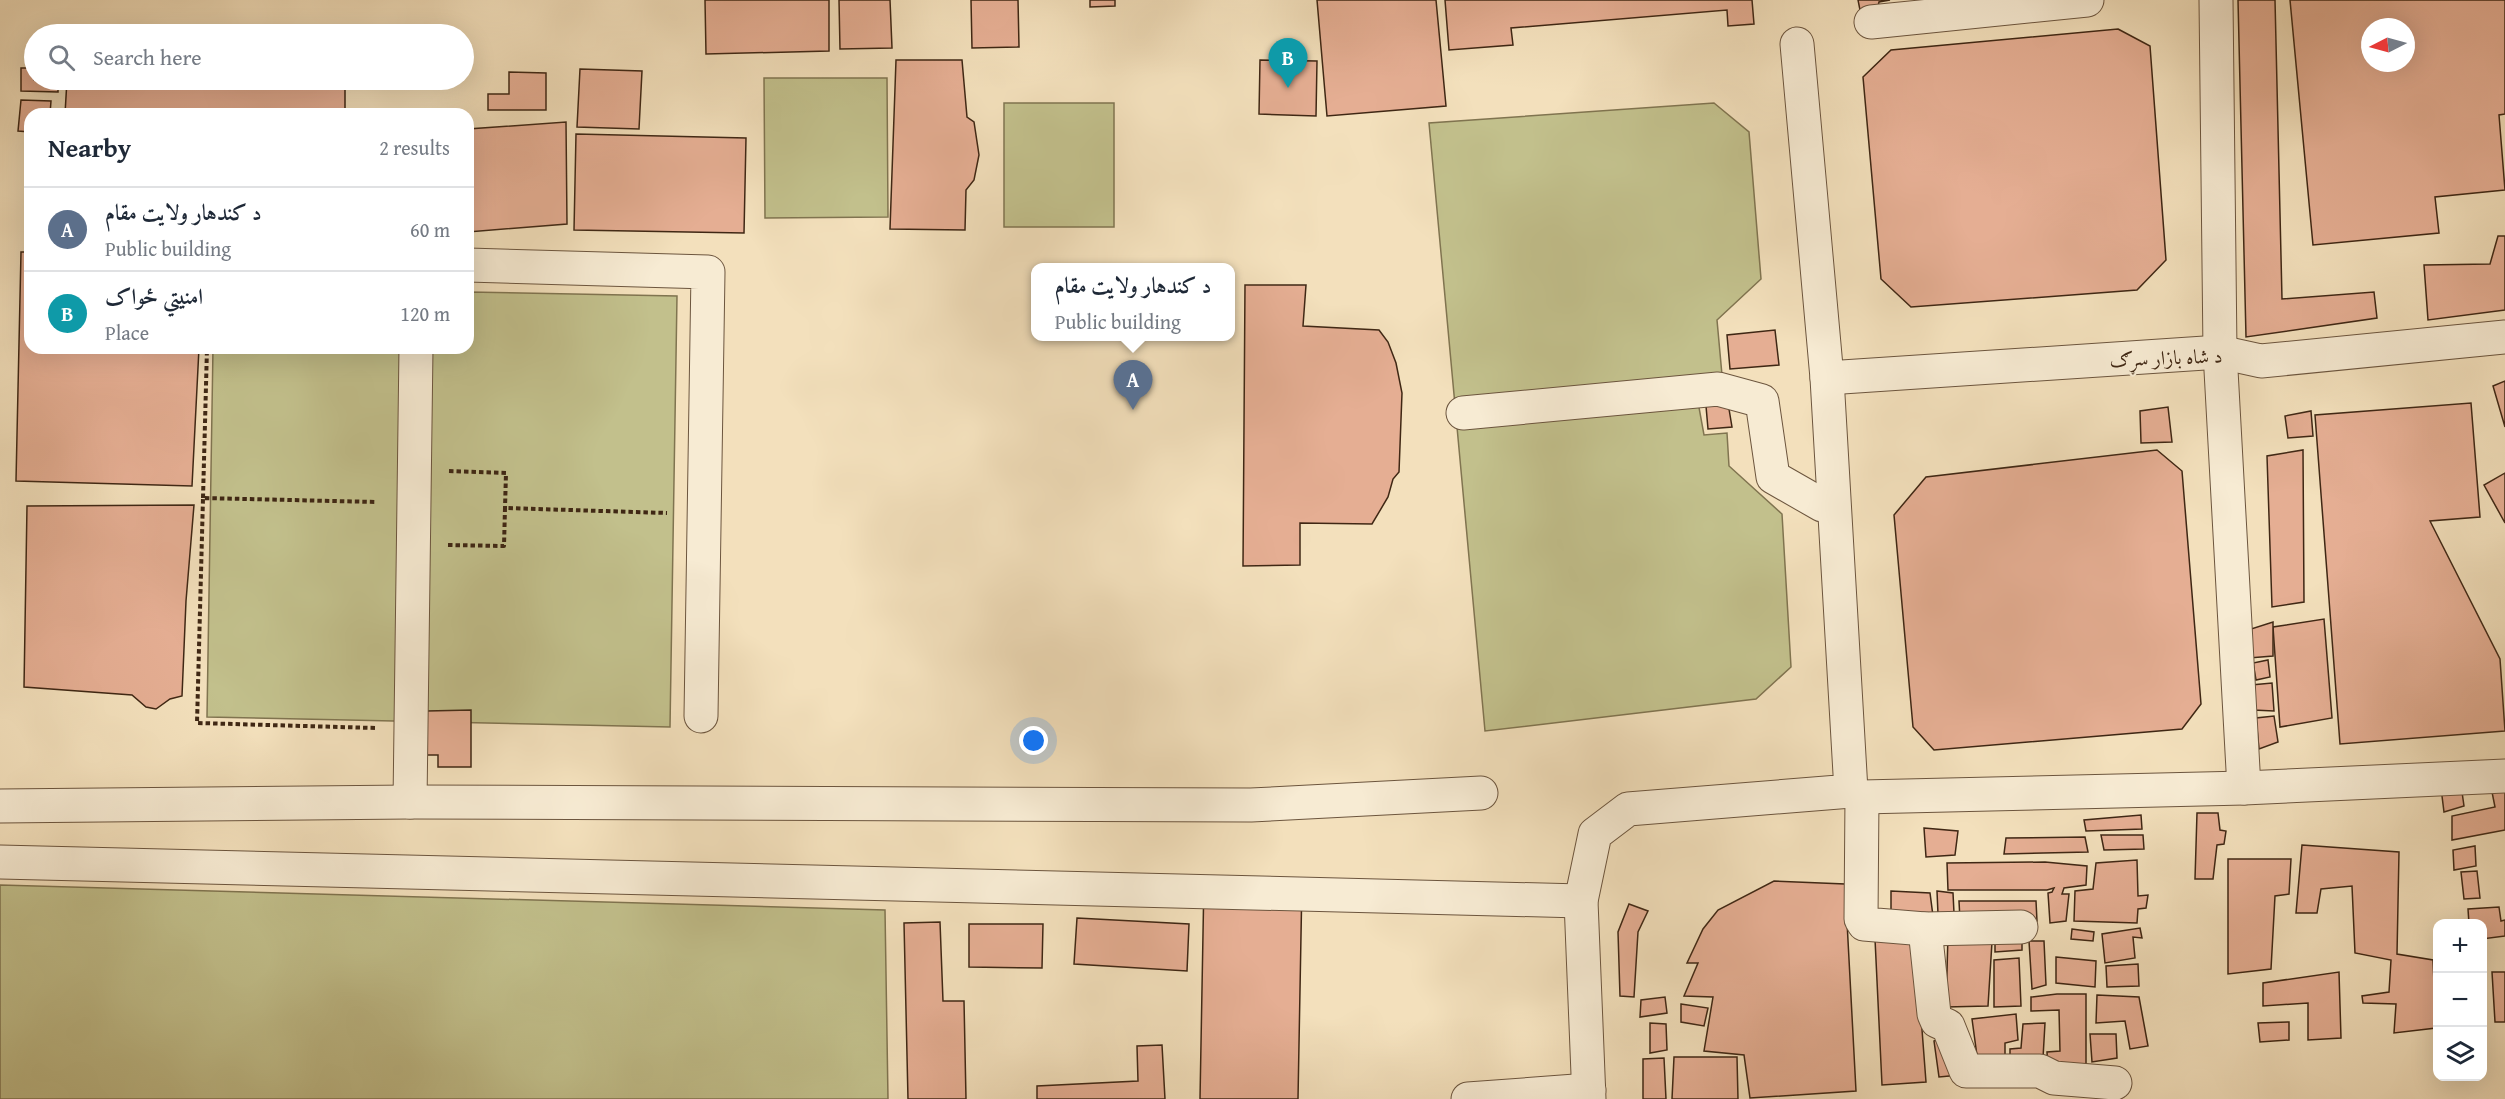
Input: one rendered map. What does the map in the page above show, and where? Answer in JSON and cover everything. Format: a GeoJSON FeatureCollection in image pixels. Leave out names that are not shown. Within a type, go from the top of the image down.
{"type":"FeatureCollection","features":[{"type":"Feature","properties":{"kind":"street"},"geometry":{"type":"LineString","coordinates":[[1871,22],[2087,0]]}},
{"type":"Feature","properties":{"kind":"street"},"geometry":{"type":"LineString","coordinates":[[2216,0],[2220,352],[2244,789]]}},
{"type":"Feature","properties":{"kind":"street"},"geometry":{"type":"LineString","coordinates":[[1797,44],[1827,378],[1856,794],[1861,919],[1864,924],[1925,929],[2021,927]]}},
{"type":"Feature","properties":{"kind":"street"},"geometry":{"type":"LineString","coordinates":[[474,265],[708,272],[701,716]]}},
{"type":"Feature","properties":{"kind":"street","name":"د شاه بازار سړګ"},"geometry":{"type":"LineString","coordinates":[[1827,378],[2220,352],[2261,361],[2505,337]]}},
{"type":"Feature","properties":{"kind":"street"},"geometry":{"type":"LineString","coordinates":[[410,802],[416,354]]}},
{"type":"Feature","properties":{"kind":"street"},"geometry":{"type":"LineString","coordinates":[[1463,413],[1718,388],[1762,401],[1773,477],[1822,505]]}},
{"type":"Feature","properties":{"kind":"street"},"geometry":{"type":"LineString","coordinates":[[1468,1099],[1589,1094],[1581,901],[1595,834],[1628,808],[1856,794],[2244,789],[2505,776]]}},
{"type":"Feature","properties":{"kind":"street"},"geometry":{"type":"LineString","coordinates":[[0,806],[410,802],[1251,805],[1482,793]]}},
{"type":"Feature","properties":{"kind":"street"},"geometry":{"type":"LineString","coordinates":[[0,862],[1581,901]]}},
{"type":"Feature","properties":{"kind":"street"},"geometry":{"type":"LineString","coordinates":[[1925,929],[1934,1014],[1937,1022],[1948,1026],[1966,1071],[2040,1071],[2054,1078],[2115,1083]]}},
{"type":"Feature","properties":{"kind":"path"},"geometry":{"type":"LineString","coordinates":[[207,354],[197,723],[410,729]]}},
{"type":"Feature","properties":{"kind":"path"},"geometry":{"type":"LineString","coordinates":[[445,545],[504,546],[506,473],[447,471]]}},
{"type":"Feature","properties":{"kind":"path"},"geometry":{"type":"LineString","coordinates":[[203,498],[413,503]]}},
{"type":"Feature","properties":{"kind":"path"},"geometry":{"type":"LineString","coordinates":[[505,508],[704,514]]}},
{"type":"Feature","properties":{"kind":"shaded area"},"geometry":{"type":"Polygon","coordinates":[[[764,78],[887,78],[888,217],[765,218],[764,78]]]}},
{"type":"Feature","properties":{"kind":"shaded area"},"geometry":{"type":"Polygon","coordinates":[[[1004,103],[1114,103],[1114,227],[1004,227],[1004,103]]]}},
{"type":"Feature","properties":{"kind":"shaded area"},"geometry":{"type":"Polygon","coordinates":[[[1714,103],[1749,132],[1761,279],[1717,320],[1724,397],[1698,402],[1704,435],[1727,433],[1729,466],[1782,514],[1791,667],[1756,699],[1485,731],[1429,123],[1714,103]]]}},
{"type":"Feature","properties":{"kind":"shaded area"},"geometry":{"type":"Polygon","coordinates":[[[474,292],[677,296],[670,727],[207,717],[213,354],[474,354],[474,292]]]}},
{"type":"Feature","properties":{"kind":"shaded area"},"geometry":{"type":"Polygon","coordinates":[[[0,885],[885,910],[888,1099],[0,1099],[0,885]]]}},
{"type":"Feature","properties":{"kind":"building"},"geometry":{"type":"Polygon","coordinates":[[[705,0],[829,0],[829,51],[706,54],[705,0]]]}},
{"type":"Feature","properties":{"kind":"building"},"geometry":{"type":"Polygon","coordinates":[[[839,0],[890,0],[892,48],[840,49],[839,0]]]}},
{"type":"Feature","properties":{"kind":"building"},"geometry":{"type":"Polygon","coordinates":[[[971,0],[1018,0],[1019,47],[972,48],[971,0]]]}},
{"type":"Feature","properties":{"kind":"building"},"geometry":{"type":"Polygon","coordinates":[[[1090,0],[1115,0],[1115,6],[1090,7],[1090,0]]]}},
{"type":"Feature","properties":{"kind":"building"},"geometry":{"type":"Polygon","coordinates":[[[1317,0],[1436,0],[1446,106],[1327,116],[1317,0]]]}},
{"type":"Feature","properties":{"kind":"building"},"geometry":{"type":"Polygon","coordinates":[[[1445,0],[1752,0],[1754,24],[1728,26],[1727,10],[1511,28],[1513,45],[1449,50],[1445,0]]]}},
{"type":"Feature","properties":{"kind":"building"},"geometry":{"type":"Polygon","coordinates":[[[1858,0],[1890,0],[1879,2],[1877,11],[1860,10],[1858,0]]]}},
{"type":"Feature","properties":{"kind":"building"},"geometry":{"type":"Polygon","coordinates":[[[2238,0],[2275,0],[2282,299],[2374,292],[2377,318],[2246,337],[2238,0]]]}},
{"type":"Feature","properties":{"kind":"building"},"geometry":{"type":"Polygon","coordinates":[[[2290,0],[2505,0],[2505,114],[2499,115],[2505,190],[2435,197],[2439,233],[2313,245],[2290,0]]]}},
{"type":"Feature","properties":{"kind":"building"},"geometry":{"type":"Polygon","coordinates":[[[2118,29],[2150,46],[2166,260],[2137,290],[1911,307],[1881,279],[1863,77],[1891,50],[2118,29]]]}},
{"type":"Feature","properties":{"kind":"building"},"geometry":{"type":"Polygon","coordinates":[[[896,60],[962,60],[967,117],[974,122],[979,155],[974,180],[966,190],[965,230],[890,229],[896,60]]]}},
{"type":"Feature","properties":{"kind":"building"},"geometry":{"type":"Polygon","coordinates":[[[1260,60],[1317,61],[1316,116],[1259,114],[1260,60]]]}},
{"type":"Feature","properties":{"kind":"building"},"geometry":{"type":"Polygon","coordinates":[[[21,68],[24,68],[24,90],[58,90],[58,92],[21,91],[21,68]]]}},
{"type":"Feature","properties":{"kind":"building"},"geometry":{"type":"Polygon","coordinates":[[[580,69],[642,71],[639,129],[577,127],[580,69]]]}},
{"type":"Feature","properties":{"kind":"building"},"geometry":{"type":"Polygon","coordinates":[[[509,72],[546,73],[546,110],[488,110],[488,94],[509,94],[509,72]]]}},
{"type":"Feature","properties":{"kind":"building"},"geometry":{"type":"Polygon","coordinates":[[[66,90],[345,90],[345,108],[65,108],[66,90]]]}},
{"type":"Feature","properties":{"kind":"building"},"geometry":{"type":"Polygon","coordinates":[[[21,100],[51,101],[50,108],[24,108],[24,132],[18,131],[21,100]]]}},
{"type":"Feature","properties":{"kind":"building"},"geometry":{"type":"Polygon","coordinates":[[[566,122],[567,224],[474,232],[474,129],[566,122]]]}},
{"type":"Feature","properties":{"kind":"building"},"geometry":{"type":"Polygon","coordinates":[[[576,134],[746,138],[744,233],[574,230],[576,134]]]}},
{"type":"Feature","properties":{"kind":"building"},"geometry":{"type":"Polygon","coordinates":[[[2498,236],[2505,236],[2505,310],[2428,320],[2424,265],[2490,264],[2498,236]]]}},
{"type":"Feature","properties":{"kind":"building"},"geometry":{"type":"Polygon","coordinates":[[[21,252],[24,252],[24,354],[199,354],[192,486],[16,481],[21,252]]]}},
{"type":"Feature","properties":{"kind":"building"},"geometry":{"type":"Polygon","coordinates":[[[1245,285],[1306,285],[1303,326],[1379,330],[1388,342],[1396,363],[1402,393],[1399,472],[1393,479],[1388,497],[1372,524],[1300,523],[1300,565],[1243,566],[1245,285]]]}},
{"type":"Feature","properties":{"kind":"building"},"geometry":{"type":"Polygon","coordinates":[[[1775,330],[1779,365],[1730,369],[1727,335],[1775,330]]]}},
{"type":"Feature","properties":{"kind":"building"},"geometry":{"type":"Polygon","coordinates":[[[2505,381],[2505,427],[2493,386],[2505,381]]]}},
{"type":"Feature","properties":{"kind":"building"},"geometry":{"type":"Polygon","coordinates":[[[1728,403],[1732,427],[1708,429],[1706,406],[1728,403]]]}},
{"type":"Feature","properties":{"kind":"building"},"geometry":{"type":"Polygon","coordinates":[[[2471,403],[2480,517],[2430,521],[2500,659],[2505,731],[2340,744],[2315,415],[2471,403]]]}},
{"type":"Feature","properties":{"kind":"building"},"geometry":{"type":"Polygon","coordinates":[[[2168,407],[2172,442],[2141,443],[2140,411],[2168,407]]]}},
{"type":"Feature","properties":{"kind":"building"},"geometry":{"type":"Polygon","coordinates":[[[2311,411],[2313,436],[2288,438],[2285,416],[2311,411]]]}},
{"type":"Feature","properties":{"kind":"building"},"geometry":{"type":"Polygon","coordinates":[[[2157,450],[2182,471],[2201,704],[2182,729],[1934,750],[1913,727],[1894,515],[1926,477],[2157,450]]]}},
{"type":"Feature","properties":{"kind":"building"},"geometry":{"type":"Polygon","coordinates":[[[2303,450],[2304,602],[2272,607],[2267,456],[2303,450]]]}},
{"type":"Feature","properties":{"kind":"building"},"geometry":{"type":"Polygon","coordinates":[[[2505,473],[2505,523],[2484,485],[2505,473]]]}},
{"type":"Feature","properties":{"kind":"building"},"geometry":{"type":"Polygon","coordinates":[[[194,505],[186,601],[182,696],[170,699],[156,709],[146,707],[132,695],[24,687],[27,506],[194,505]]]}},
{"type":"Feature","properties":{"kind":"building"},"geometry":{"type":"Polygon","coordinates":[[[2324,619],[2332,718],[2280,727],[2273,627],[2324,619]]]}},
{"type":"Feature","properties":{"kind":"building"},"geometry":{"type":"Polygon","coordinates":[[[2273,622],[2273,656],[2249,658],[2251,629],[2273,622]]]}},
{"type":"Feature","properties":{"kind":"building"},"geometry":{"type":"Polygon","coordinates":[[[2268,660],[2270,677],[2256,680],[2253,663],[2268,660]]]}},
{"type":"Feature","properties":{"kind":"building"},"geometry":{"type":"Polygon","coordinates":[[[2272,683],[2274,711],[2253,710],[2251,685],[2272,683]]]}},
{"type":"Feature","properties":{"kind":"building"},"geometry":{"type":"Polygon","coordinates":[[[471,710],[471,767],[438,767],[438,755],[426,755],[427,711],[471,710]]]}},
{"type":"Feature","properties":{"kind":"building"},"geometry":{"type":"Polygon","coordinates":[[[2274,716],[2278,742],[2259,749],[2256,718],[2274,716]]]}},
{"type":"Feature","properties":{"kind":"building"},"geometry":{"type":"Polygon","coordinates":[[[2461,785],[2464,806],[2444,812],[2441,788],[2461,785]]]}},
{"type":"Feature","properties":{"kind":"building"},"geometry":{"type":"Polygon","coordinates":[[[2491,787],[2505,787],[2505,830],[2452,840],[2452,816],[2495,807],[2491,787]]]}},
{"type":"Feature","properties":{"kind":"building"},"geometry":{"type":"Polygon","coordinates":[[[2197,813],[2218,813],[2220,830],[2226,831],[2224,844],[2217,845],[2213,879],[2195,879],[2197,813]]]}},
{"type":"Feature","properties":{"kind":"building"},"geometry":{"type":"Polygon","coordinates":[[[2141,815],[2142,829],[2086,831],[2084,820],[2141,815]]]}},
{"type":"Feature","properties":{"kind":"building"},"geometry":{"type":"Polygon","coordinates":[[[1924,828],[1958,831],[1955,855],[1926,857],[1924,828]]]}},
{"type":"Feature","properties":{"kind":"building"},"geometry":{"type":"Polygon","coordinates":[[[2101,835],[2143,835],[2144,849],[2104,850],[2101,835]]]}},
{"type":"Feature","properties":{"kind":"building"},"geometry":{"type":"Polygon","coordinates":[[[2085,837],[2088,852],[2004,854],[2006,838],[2085,837]]]}},
{"type":"Feature","properties":{"kind":"building"},"geometry":{"type":"Polygon","coordinates":[[[2302,845],[2399,852],[2397,954],[2433,960],[2433,1028],[2394,1033],[2396,1004],[2363,1003],[2362,996],[2389,992],[2391,960],[2355,953],[2352,886],[2321,889],[2317,913],[2296,913],[2302,845]]]}},
{"type":"Feature","properties":{"kind":"building"},"geometry":{"type":"Polygon","coordinates":[[[2475,846],[2476,866],[2454,870],[2453,850],[2475,846]]]}},
{"type":"Feature","properties":{"kind":"building"},"geometry":{"type":"Polygon","coordinates":[[[2228,859],[2291,859],[2289,894],[2275,896],[2271,969],[2228,974],[2228,859]]]}},
{"type":"Feature","properties":{"kind":"building"},"geometry":{"type":"Polygon","coordinates":[[[2137,860],[2138,896],[2148,895],[2146,908],[2138,909],[2137,923],[2074,921],[2075,891],[2093,889],[2096,863],[2137,860]]]}},
{"type":"Feature","properties":{"kind":"building"},"geometry":{"type":"Polygon","coordinates":[[[2045,862],[2087,866],[2086,885],[2064,888],[2062,894],[2069,894],[2066,921],[2050,923],[2048,893],[2054,888],[2047,890],[1948,890],[1947,863],[2045,862]]]}},
{"type":"Feature","properties":{"kind":"building"},"geometry":{"type":"Polygon","coordinates":[[[2477,871],[2480,898],[2464,899],[2461,872],[2477,871]]]}},
{"type":"Feature","properties":{"kind":"building"},"geometry":{"type":"Polygon","coordinates":[[[1204,879],[1302,881],[1298,1099],[1200,1099],[1204,879]]]}},
{"type":"Feature","properties":{"kind":"building"},"geometry":{"type":"Polygon","coordinates":[[[1774,881],[1845,884],[1856,1091],[1750,1098],[1744,1055],[1704,1051],[1713,997],[1684,996],[1698,963],[1687,963],[1703,929],[1718,910],[1774,881]]]}},
{"type":"Feature","properties":{"kind":"building"},"geometry":{"type":"Polygon","coordinates":[[[1891,891],[1930,893],[1933,916],[1891,916],[1891,891]]]}},
{"type":"Feature","properties":{"kind":"building"},"geometry":{"type":"Polygon","coordinates":[[[1937,891],[1953,893],[1954,913],[1938,914],[1937,891]]]}},
{"type":"Feature","properties":{"kind":"building"},"geometry":{"type":"Polygon","coordinates":[[[1959,901],[2036,901],[2037,921],[1960,920],[1959,901]]]}},
{"type":"Feature","properties":{"kind":"building"},"geometry":{"type":"Polygon","coordinates":[[[1629,904],[1648,911],[1638,932],[1634,997],[1620,996],[1618,932],[1629,904]]]}},
{"type":"Feature","properties":{"kind":"building"},"geometry":{"type":"Polygon","coordinates":[[[2499,907],[2501,921],[2505,920],[2505,936],[2487,938],[2487,919],[2469,919],[2468,909],[2499,907]]]}},
{"type":"Feature","properties":{"kind":"building"},"geometry":{"type":"Polygon","coordinates":[[[1077,918],[1189,924],[1187,971],[1074,964],[1077,918]]]}},
{"type":"Feature","properties":{"kind":"building"},"geometry":{"type":"Polygon","coordinates":[[[940,922],[943,1001],[964,1001],[966,1099],[908,1099],[904,923],[940,922]]]}},
{"type":"Feature","properties":{"kind":"building"},"geometry":{"type":"Polygon","coordinates":[[[969,924],[1043,924],[1042,968],[969,967],[969,924]]]}},
{"type":"Feature","properties":{"kind":"building"},"geometry":{"type":"Polygon","coordinates":[[[2140,928],[2142,938],[2133,937],[2135,958],[2105,963],[2102,934],[2140,928]]]}},
{"type":"Feature","properties":{"kind":"building"},"geometry":{"type":"Polygon","coordinates":[[[2072,929],[2094,932],[2093,941],[2071,939],[2072,929]]]}},
{"type":"Feature","properties":{"kind":"building"},"geometry":{"type":"Polygon","coordinates":[[[1948,935],[1992,942],[1988,1006],[1946,1007],[1948,935]]]}},
{"type":"Feature","properties":{"kind":"building"},"geometry":{"type":"Polygon","coordinates":[[[1915,938],[1926,1082],[1882,1085],[1875,939],[1915,938]]]}},
{"type":"Feature","properties":{"kind":"building"},"geometry":{"type":"Polygon","coordinates":[[[2022,941],[2022,950],[1995,952],[1995,942],[2022,941]]]}},
{"type":"Feature","properties":{"kind":"building"},"geometry":{"type":"Polygon","coordinates":[[[2029,941],[2044,941],[2046,985],[2032,989],[2029,941]]]}},
{"type":"Feature","properties":{"kind":"building"},"geometry":{"type":"Polygon","coordinates":[[[2056,957],[2096,961],[2095,987],[2056,983],[2056,957]]]}},
{"type":"Feature","properties":{"kind":"building"},"geometry":{"type":"Polygon","coordinates":[[[2019,958],[2021,1006],[1994,1007],[1994,960],[2019,958]]]}},
{"type":"Feature","properties":{"kind":"building"},"geometry":{"type":"Polygon","coordinates":[[[2138,964],[2139,986],[2107,987],[2106,966],[2138,964]]]}},
{"type":"Feature","properties":{"kind":"building"},"geometry":{"type":"Polygon","coordinates":[[[2339,972],[2341,1038],[2308,1040],[2308,1003],[2263,1006],[2263,983],[2339,972]]]}},
{"type":"Feature","properties":{"kind":"building"},"geometry":{"type":"Polygon","coordinates":[[[2492,972],[2505,972],[2505,1022],[2495,1022],[2492,972]]]}},
{"type":"Feature","properties":{"kind":"building"},"geometry":{"type":"Polygon","coordinates":[[[2086,994],[2086,1067],[2048,1070],[2047,1052],[2060,1051],[2059,1010],[2031,1011],[2031,997],[2086,994]]]}},
{"type":"Feature","properties":{"kind":"building"},"geometry":{"type":"Polygon","coordinates":[[[2097,995],[2139,997],[2148,1046],[2130,1049],[2125,1021],[2096,1023],[2097,995]]]}},
{"type":"Feature","properties":{"kind":"building"},"geometry":{"type":"Polygon","coordinates":[[[1665,997],[1667,1013],[1640,1017],[1641,1000],[1665,997]]]}},
{"type":"Feature","properties":{"kind":"building"},"geometry":{"type":"Polygon","coordinates":[[[1681,1004],[1708,1008],[1704,1026],[1681,1022],[1681,1004]]]}},
{"type":"Feature","properties":{"kind":"building"},"geometry":{"type":"Polygon","coordinates":[[[2016,1014],[2018,1040],[2005,1043],[2005,1061],[1978,1063],[1972,1019],[2016,1014]]]}},
{"type":"Feature","properties":{"kind":"building"},"geometry":{"type":"Polygon","coordinates":[[[2289,1022],[2289,1040],[2260,1042],[2258,1023],[2289,1022]]]}},
{"type":"Feature","properties":{"kind":"building"},"geometry":{"type":"Polygon","coordinates":[[[1650,1023],[1666,1024],[1667,1050],[1650,1053],[1650,1023]]]}},
{"type":"Feature","properties":{"kind":"building"},"geometry":{"type":"Polygon","coordinates":[[[2045,1023],[2043,1058],[2010,1060],[2010,1049],[2021,1048],[2023,1024],[2045,1023]]]}},
{"type":"Feature","properties":{"kind":"building"},"geometry":{"type":"Polygon","coordinates":[[[2090,1034],[2116,1034],[2117,1058],[2092,1062],[2090,1034]]]}},
{"type":"Feature","properties":{"kind":"building"},"geometry":{"type":"Polygon","coordinates":[[[1942,1038],[1960,1075],[1939,1077],[1934,1041],[1942,1038]]]}},
{"type":"Feature","properties":{"kind":"building"},"geometry":{"type":"Polygon","coordinates":[[[1162,1045],[1165,1099],[1037,1099],[1037,1086],[1138,1081],[1137,1046],[1162,1045]]]}},
{"type":"Feature","properties":{"kind":"building"},"geometry":{"type":"Polygon","coordinates":[[[1674,1057],[1737,1057],[1738,1099],[1672,1099],[1674,1057]]]}},
{"type":"Feature","properties":{"kind":"building"},"geometry":{"type":"Polygon","coordinates":[[[1664,1058],[1666,1099],[1643,1099],[1643,1059],[1664,1058]]]}},
{"type":"Feature","properties":{"kind":"place","name":"امنيتي ځواک"},"geometry":{"type":"Point","coordinates":[1288,88]}},
{"type":"Feature","properties":{"kind":"place","name":"د کندهار ولايت مقام"},"geometry":{"type":"Point","coordinates":[1133,410]}}]}
